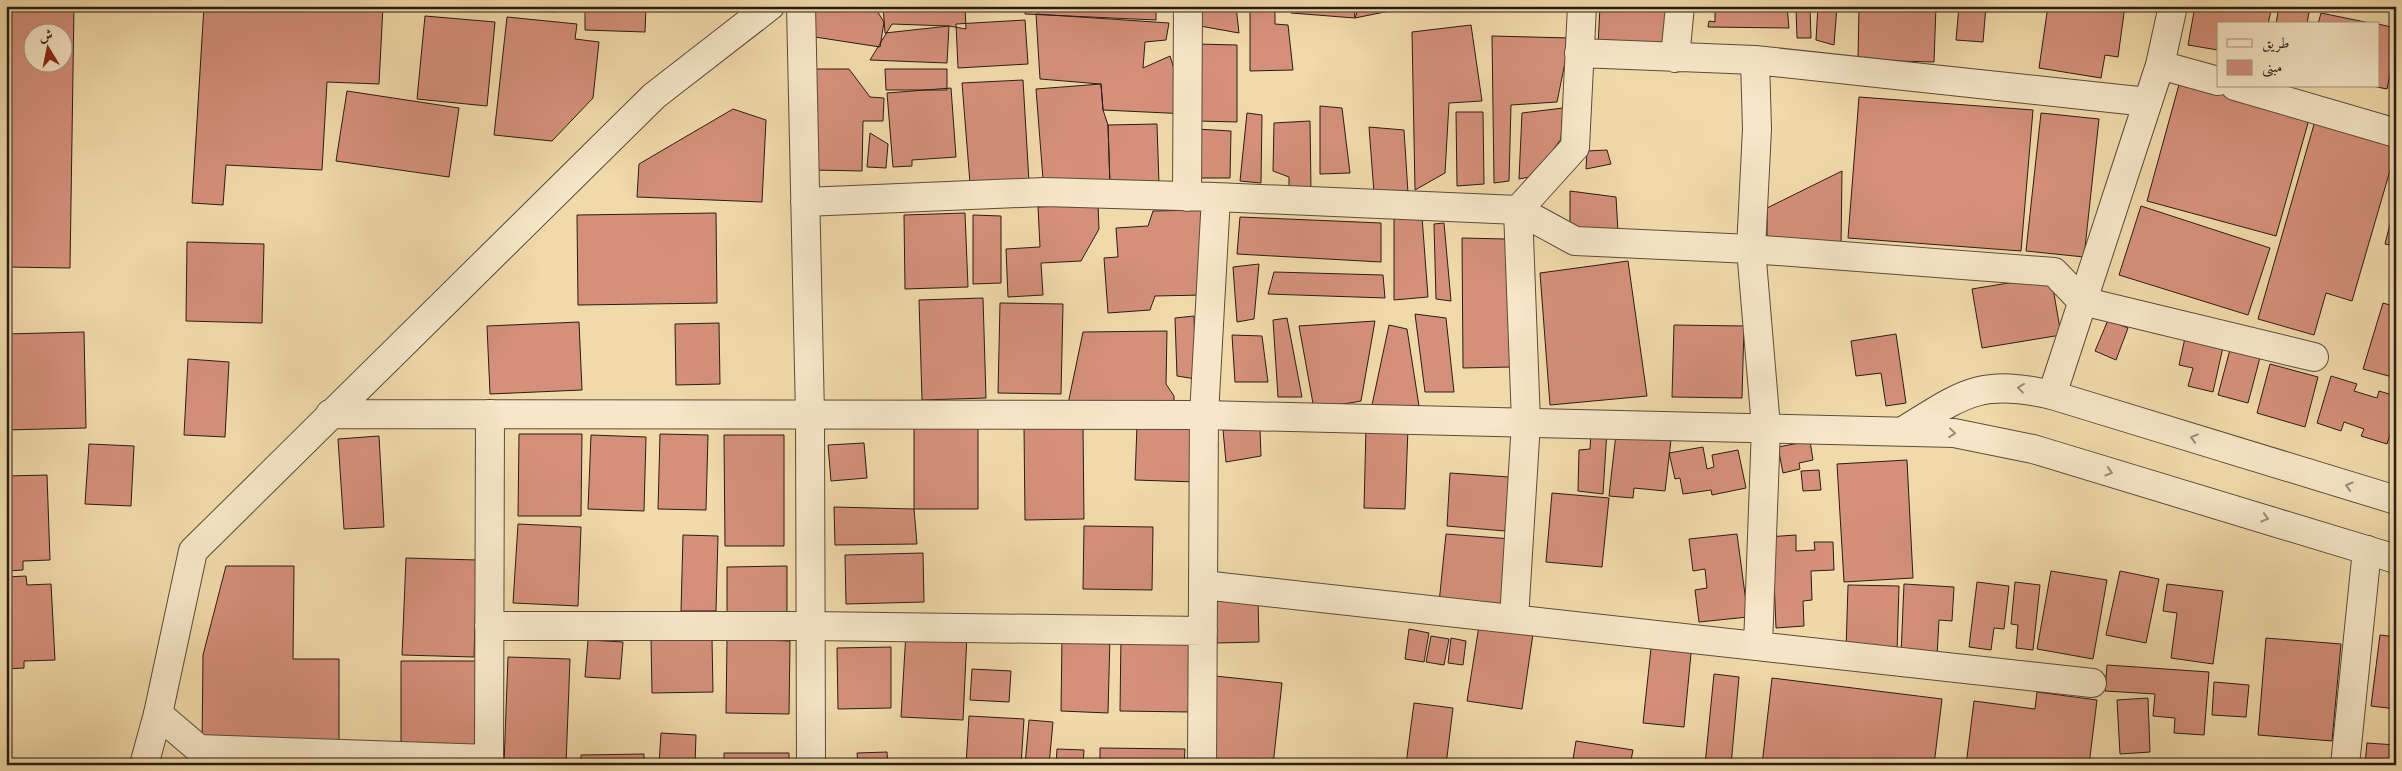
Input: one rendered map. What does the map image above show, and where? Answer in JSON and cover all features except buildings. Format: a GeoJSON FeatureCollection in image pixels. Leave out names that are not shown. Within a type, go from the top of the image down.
{"type":"FeatureCollection","features":[{"type":"Feature","properties":{"kind":"street"},"geometry":{"type":"LineString","coordinates":[[144,765],[158,714],[193,550],[654,96],[770,6]]}},
{"type":"Feature","properties":{"kind":"street"},"geometry":{"type":"LineString","coordinates":[[801,6],[810,415],[811,765]]}},
{"type":"Feature","properties":{"kind":"street"},"geometry":{"type":"LineString","coordinates":[[1187,197],[1188,6]]}},
{"type":"Feature","properties":{"kind":"street"},"geometry":{"type":"LineString","coordinates":[[1514,620],[1526,422],[1518,210],[1575,147],[1582,6]]}},
{"type":"Feature","properties":{"kind":"street"},"geometry":{"type":"LineString","coordinates":[[1675,58],[1680,6]]}},
{"type":"Feature","properties":{"kind":"street"},"geometry":{"type":"LineString","coordinates":[[2052,394],[2160,64],[2173,6]]}},
{"type":"Feature","properties":{"kind":"street"},"geometry":{"type":"LineString","coordinates":[[1579,54],[1755,60],[2148,102]]}},
{"type":"Feature","properties":{"kind":"street"},"geometry":{"type":"LineString","coordinates":[[1755,60],[1757,129],[1751,249],[1766,427],[1758,646]]}},
{"type":"Feature","properties":{"kind":"street"},"geometry":{"type":"LineString","coordinates":[[2160,64],[2217,81]]}},
{"type":"Feature","properties":{"kind":"street"},"geometry":{"type":"LineString","coordinates":[[2242,88],[2396,133]]}},
{"type":"Feature","properties":{"kind":"street"},"geometry":{"type":"LineString","coordinates":[[805,202],[1044,192],[1216,197],[1518,210],[1575,242],[1751,249],[2054,272],[2082,301],[2314,358]]}},
{"type":"Feature","properties":{"kind":"street"},"geometry":{"type":"LineString","coordinates":[[1202,765],[1204,415],[1216,197]]}},
{"type":"Feature","properties":{"kind":"street"},"geometry":{"type":"LineString","coordinates":[[1903,431],[1957,397],[1977,390],[1996,387],[2021,388],[2052,394],[2396,500]]}},
{"type":"Feature","properties":{"kind":"street"},"geometry":{"type":"LineString","coordinates":[[330,414],[1204,415],[1954,433],[2033,449],[2396,559]]}},
{"type":"Feature","properties":{"kind":"street"},"geometry":{"type":"LineString","coordinates":[[158,714],[199,749],[489,762],[490,414]]}},
{"type":"Feature","properties":{"kind":"street"},"geometry":{"type":"LineString","coordinates":[[2345,765],[2368,550]]}},
{"type":"Feature","properties":{"kind":"street"},"geometry":{"type":"LineString","coordinates":[[1203,585],[2092,682]]}},
{"type":"Feature","properties":{"kind":"street"},"geometry":{"type":"LineString","coordinates":[[489,626],[810,626],[1203,631]]}}]}
